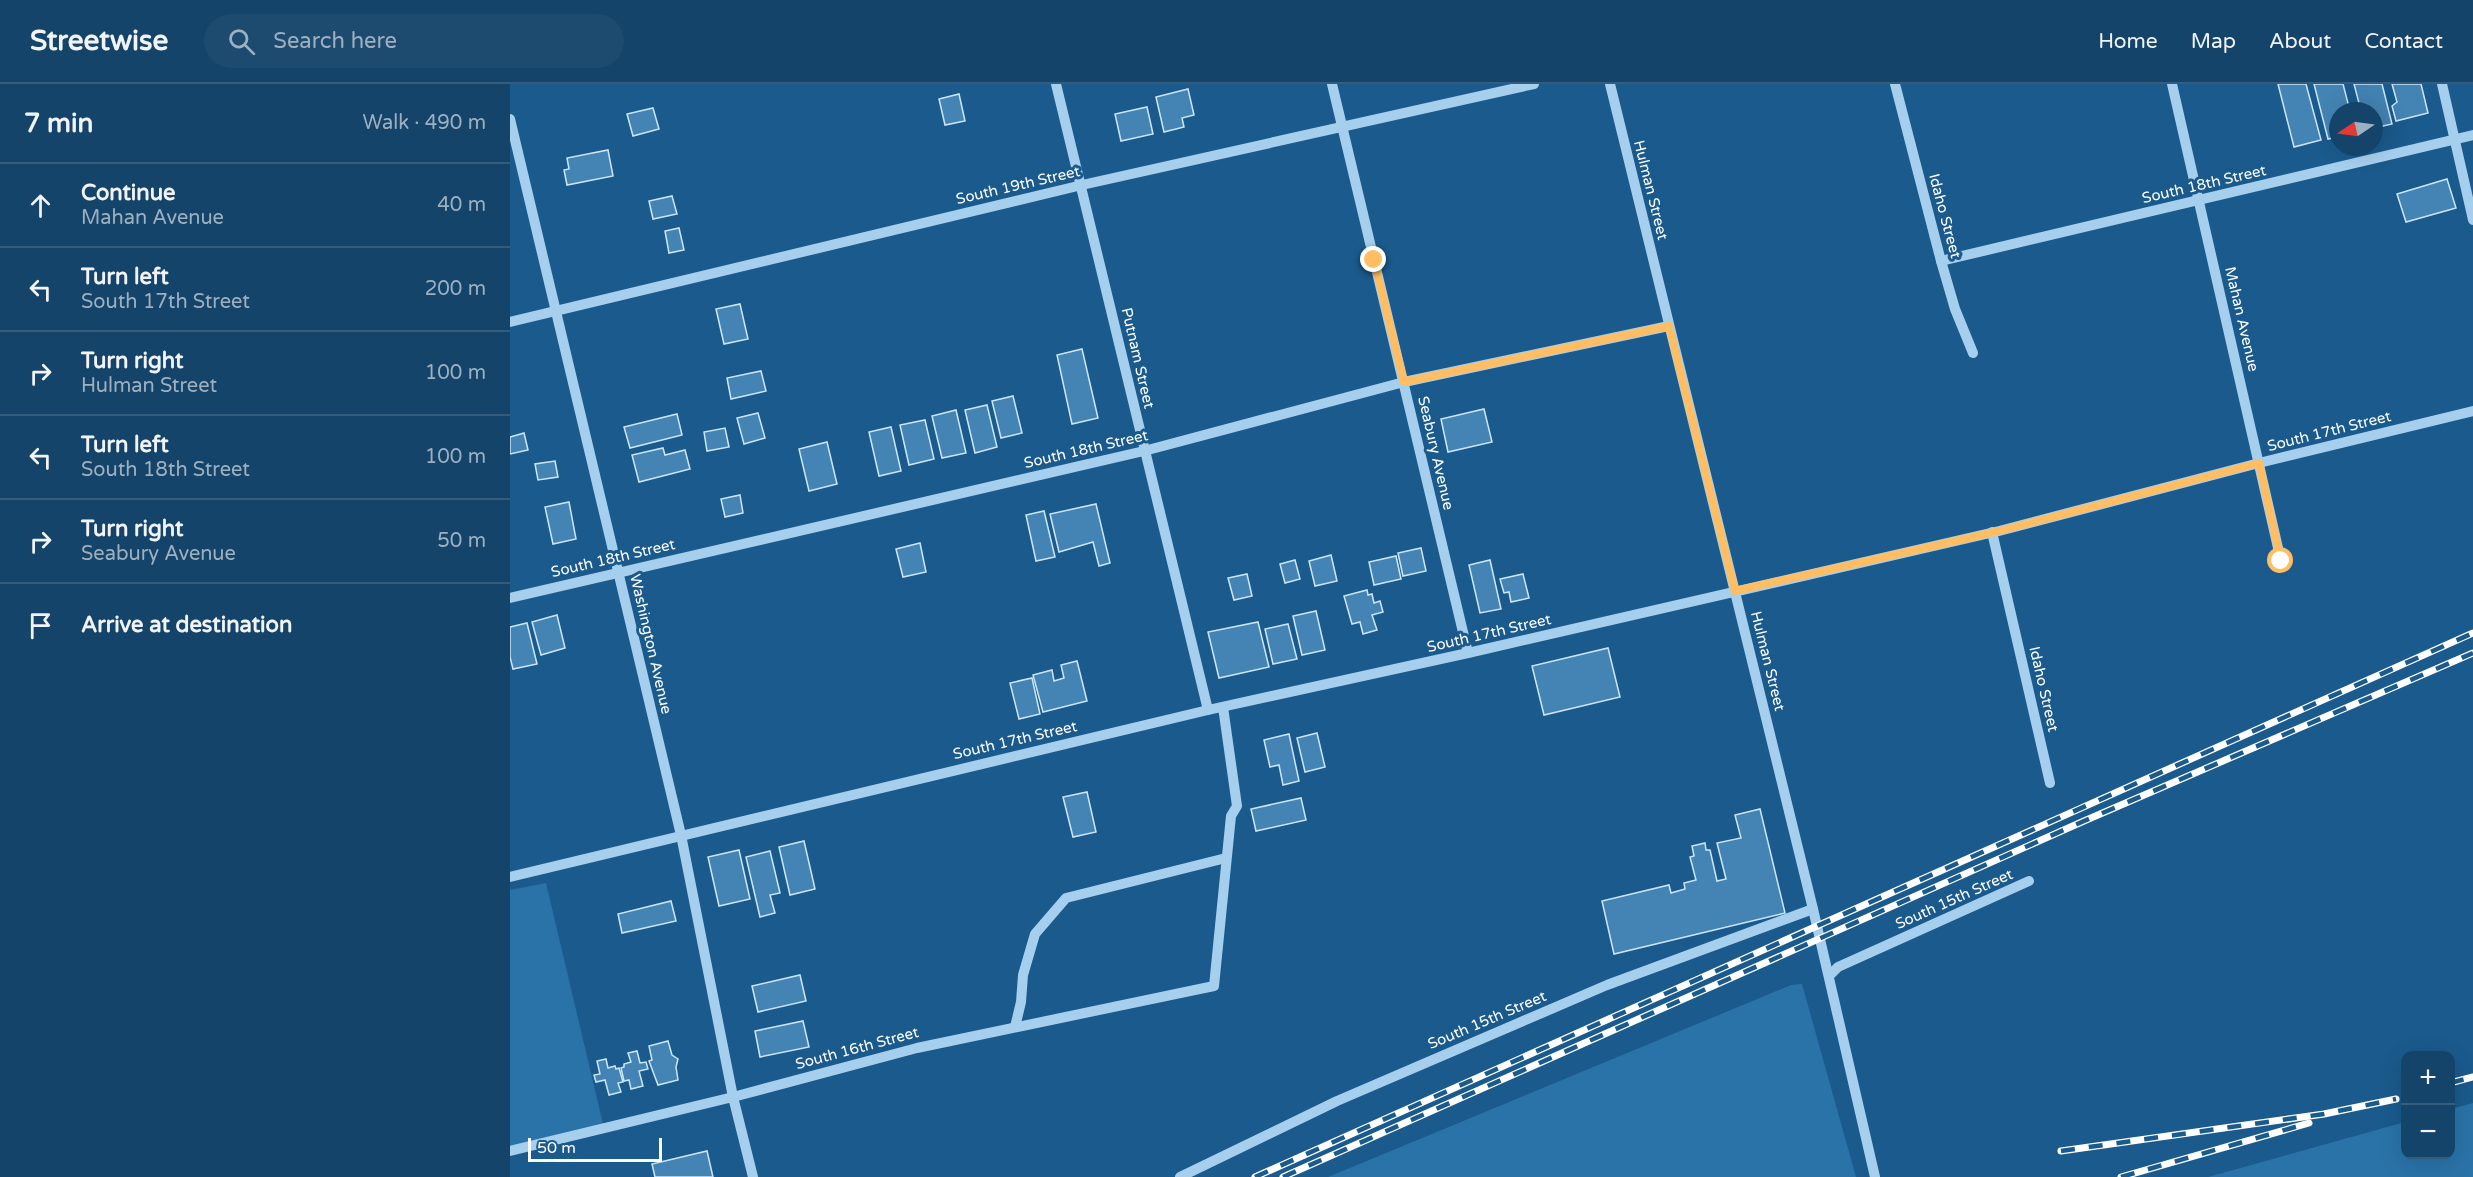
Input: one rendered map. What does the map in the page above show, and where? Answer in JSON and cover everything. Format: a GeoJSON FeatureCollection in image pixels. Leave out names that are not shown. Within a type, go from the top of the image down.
{"type":"FeatureCollection","features":[{"type":"Feature","properties":{"kind":"street","name":"Putnam Street"},"geometry":{"type":"LineString","coordinates":[[1056,84],[1208,710]]}},
{"type":"Feature","properties":{"kind":"street","name":"Seabury Avenue"},"geometry":{"type":"LineString","coordinates":[[1332,84],[1468,653]]}},
{"type":"Feature","properties":{"kind":"street","name":"South 19th Street"},"geometry":{"type":"LineString","coordinates":[[510,321],[1082,185],[1534,84]]}},
{"type":"Feature","properties":{"kind":"street","name":"Hulman Street"},"geometry":{"type":"LineString","coordinates":[[1610,84],[1813,909],[1875,1177]]}},
{"type":"Feature","properties":{"kind":"street","name":"Idaho Street"},"geometry":{"type":"LineString","coordinates":[[1895,84],[1941,261],[1955,309],[1973,353]]}},
{"type":"Feature","properties":{"kind":"street","name":"Mahan Avenue"},"geometry":{"type":"LineString","coordinates":[[2172,84],[2281,561]]}},
{"type":"Feature","properties":{"kind":"street"},"geometry":{"type":"LineString","coordinates":[[2442,84],[2473,220]]}},
{"type":"Feature","properties":{"kind":"street","name":"Washington Avenue"},"geometry":{"type":"LineString","coordinates":[[510,119],[681,835],[733,1096],[753,1177]]}},
{"type":"Feature","properties":{"kind":"street","name":"South 18th Street"},"geometry":{"type":"LineString","coordinates":[[1941,261],[2473,135]]}},
{"type":"Feature","properties":{"kind":"street","name":"South 18th Street"},"geometry":{"type":"LineString","coordinates":[[510,598],[1144,451],[1404,382],[1669,326]]}},
{"type":"Feature","properties":{"kind":"street","name":"South 17th Street"},"geometry":{"type":"LineString","coordinates":[[510,877],[1223,706],[1468,653],[1992,532],[2473,411]]}},
{"type":"Feature","properties":{"kind":"street","name":"Idaho Street"},"geometry":{"type":"LineString","coordinates":[[1992,532],[2050,783]]}},
{"type":"Feature","properties":{"kind":"street"},"geometry":{"type":"LineString","coordinates":[[1015,1027],[1021,1002],[1023,975],[1035,934],[1066,898],[1226,858],[1231,816],[1237,806],[1223,706]]}},
{"type":"Feature","properties":{"kind":"street","name":"South 16th Street"},"geometry":{"type":"LineString","coordinates":[[510,1151],[917,1048],[1214,986],[1226,858]]}},
{"type":"Feature","properties":{"kind":"street","name":"South 15th Street"},"geometry":{"type":"LineString","coordinates":[[1829,976],[1838,967],[2029,881]]}},
{"type":"Feature","properties":{"kind":"street","name":"South 15th Street"},"geometry":{"type":"LineString","coordinates":[[1180,1177],[1337,1101],[1607,985],[1813,909]]}},
{"type":"Feature","properties":{"kind":"shaded area"},"geometry":{"type":"Polygon","coordinates":[[[546,883],[603,1124],[510,1147],[510,890],[546,883]]]}},
{"type":"Feature","properties":{"kind":"shaded area"},"geometry":{"type":"Polygon","coordinates":[[[1802,984],[1856,1177],[1328,1177],[1791,985],[1802,984]]]}},
{"type":"Feature","properties":{"kind":"shaded area"},"geometry":{"type":"Polygon","coordinates":[[[2473,1103],[2473,1177],[2208,1177],[2401,1123],[2401,1159],[2455,1159],[2455,1108],[2473,1103]]]}},
{"type":"Feature","properties":{"kind":"building"},"geometry":{"type":"Polygon","coordinates":[[[2278,84],[2306,84],[2321,140],[2294,147],[2278,84]]]}},
{"type":"Feature","properties":{"kind":"building"},"geometry":{"type":"Polygon","coordinates":[[[2314,84],[2343,84],[2348,102],[2329,102],[2328,139],[2314,84]]]}},
{"type":"Feature","properties":{"kind":"building"},"geometry":{"type":"Polygon","coordinates":[[[2354,84],[2382,84],[2392,124],[2383,126],[2383,102],[2359,102],[2354,84]]]}},
{"type":"Feature","properties":{"kind":"building"},"geometry":{"type":"Polygon","coordinates":[[[2392,84],[2421,84],[2428,113],[2396,121],[2392,106],[2397,102],[2392,84]]]}},
{"type":"Feature","properties":{"kind":"building"},"geometry":{"type":"Polygon","coordinates":[[[1188,89],[1194,115],[1182,118],[1184,127],[1164,132],[1156,97],[1188,89]]]}},
{"type":"Feature","properties":{"kind":"building"},"geometry":{"type":"Polygon","coordinates":[[[959,94],[965,121],[945,125],[939,99],[959,94]]]}},
{"type":"Feature","properties":{"kind":"building"},"geometry":{"type":"Polygon","coordinates":[[[1147,107],[1153,134],[1121,141],[1115,114],[1147,107]]]}},
{"type":"Feature","properties":{"kind":"building"},"geometry":{"type":"Polygon","coordinates":[[[653,108],[659,129],[633,136],[627,114],[653,108]]]}},
{"type":"Feature","properties":{"kind":"building"},"geometry":{"type":"Polygon","coordinates":[[[608,150],[613,176],[567,185],[564,170],[569,169],[567,158],[608,150]]]}},
{"type":"Feature","properties":{"kind":"building"},"geometry":{"type":"Polygon","coordinates":[[[2447,179],[2456,208],[2406,222],[2397,194],[2447,179]]]}},
{"type":"Feature","properties":{"kind":"building"},"geometry":{"type":"Polygon","coordinates":[[[672,196],[677,214],[653,219],[649,201],[672,196]]]}},
{"type":"Feature","properties":{"kind":"building"},"geometry":{"type":"Polygon","coordinates":[[[679,228],[684,250],[669,253],[665,231],[679,228]]]}},
{"type":"Feature","properties":{"kind":"building"},"geometry":{"type":"Polygon","coordinates":[[[740,304],[748,339],[724,344],[716,309],[740,304]]]}},
{"type":"Feature","properties":{"kind":"building"},"geometry":{"type":"Polygon","coordinates":[[[1082,349],[1098,418],[1072,424],[1057,355],[1082,349]]]}},
{"type":"Feature","properties":{"kind":"building"},"geometry":{"type":"Polygon","coordinates":[[[761,371],[766,391],[731,399],[727,378],[761,371]]]}},
{"type":"Feature","properties":{"kind":"building"},"geometry":{"type":"Polygon","coordinates":[[[1013,396],[1022,433],[1001,438],[992,401],[1013,396]]]}},
{"type":"Feature","properties":{"kind":"building"},"geometry":{"type":"Polygon","coordinates":[[[987,405],[997,447],[975,453],[965,410],[987,405]]]}},
{"type":"Feature","properties":{"kind":"building"},"geometry":{"type":"Polygon","coordinates":[[[1484,409],[1492,442],[1448,452],[1441,419],[1484,409]]]}},
{"type":"Feature","properties":{"kind":"building"},"geometry":{"type":"Polygon","coordinates":[[[956,410],[966,453],[942,458],[932,416],[956,410]]]}},
{"type":"Feature","properties":{"kind":"building"},"geometry":{"type":"Polygon","coordinates":[[[758,413],[765,438],[744,444],[737,418],[758,413]]]}},
{"type":"Feature","properties":{"kind":"building"},"geometry":{"type":"Polygon","coordinates":[[[677,414],[682,435],[630,448],[624,427],[677,414]]]}},
{"type":"Feature","properties":{"kind":"building"},"geometry":{"type":"Polygon","coordinates":[[[925,420],[934,459],[909,465],[900,425],[925,420]]]}},
{"type":"Feature","properties":{"kind":"building"},"geometry":{"type":"Polygon","coordinates":[[[891,427],[901,471],[879,476],[869,432],[891,427]]]}},
{"type":"Feature","properties":{"kind":"building"},"geometry":{"type":"Polygon","coordinates":[[[725,428],[729,447],[707,451],[704,432],[725,428]]]}},
{"type":"Feature","properties":{"kind":"building"},"geometry":{"type":"Polygon","coordinates":[[[524,433],[528,450],[510,454],[510,437],[524,433]]]}},
{"type":"Feature","properties":{"kind":"building"},"geometry":{"type":"Polygon","coordinates":[[[827,442],[837,484],[809,491],[799,449],[827,442]]]}},
{"type":"Feature","properties":{"kind":"building"},"geometry":{"type":"Polygon","coordinates":[[[663,448],[665,455],[685,450],[690,469],[639,482],[632,455],[663,448]]]}},
{"type":"Feature","properties":{"kind":"building"},"geometry":{"type":"Polygon","coordinates":[[[555,461],[558,477],[538,480],[535,464],[555,461]]]}},
{"type":"Feature","properties":{"kind":"building"},"geometry":{"type":"Polygon","coordinates":[[[740,495],[743,513],[725,517],[721,499],[740,495]]]}},
{"type":"Feature","properties":{"kind":"building"},"geometry":{"type":"Polygon","coordinates":[[[569,502],[576,539],[553,544],[545,507],[569,502]]]}},
{"type":"Feature","properties":{"kind":"building"},"geometry":{"type":"Polygon","coordinates":[[[1096,504],[1110,563],[1099,566],[1093,542],[1059,552],[1050,514],[1096,504]]]}},
{"type":"Feature","properties":{"kind":"building"},"geometry":{"type":"Polygon","coordinates":[[[1044,511],[1055,557],[1036,561],[1026,515],[1044,511]]]}},
{"type":"Feature","properties":{"kind":"building"},"geometry":{"type":"Polygon","coordinates":[[[920,543],[926,572],[903,577],[896,549],[920,543]]]}},
{"type":"Feature","properties":{"kind":"building"},"geometry":{"type":"Polygon","coordinates":[[[1421,548],[1426,571],[1403,576],[1398,553],[1421,548]]]}},
{"type":"Feature","properties":{"kind":"building"},"geometry":{"type":"Polygon","coordinates":[[[1331,555],[1337,581],[1315,586],[1309,561],[1331,555]]]}},
{"type":"Feature","properties":{"kind":"building"},"geometry":{"type":"Polygon","coordinates":[[[1396,556],[1401,579],[1374,585],[1369,562],[1396,556]]]}},
{"type":"Feature","properties":{"kind":"building"},"geometry":{"type":"Polygon","coordinates":[[[1295,560],[1300,579],[1285,583],[1280,564],[1295,560]]]}},
{"type":"Feature","properties":{"kind":"building"},"geometry":{"type":"Polygon","coordinates":[[[1490,560],[1501,609],[1480,613],[1469,565],[1490,560]]]}},
{"type":"Feature","properties":{"kind":"building"},"geometry":{"type":"Polygon","coordinates":[[[1247,574],[1252,596],[1234,600],[1228,578],[1247,574]]]}},
{"type":"Feature","properties":{"kind":"building"},"geometry":{"type":"Polygon","coordinates":[[[1523,574],[1529,598],[1511,602],[1509,592],[1504,593],[1500,579],[1523,574]]]}},
{"type":"Feature","properties":{"kind":"building"},"geometry":{"type":"Polygon","coordinates":[[[1367,590],[1368,595],[1372,594],[1374,603],[1380,601],[1383,612],[1372,615],[1377,630],[1363,634],[1360,622],[1352,624],[1344,596],[1367,590]]]}},
{"type":"Feature","properties":{"kind":"building"},"geometry":{"type":"Polygon","coordinates":[[[1316,611],[1325,650],[1302,655],[1293,616],[1316,611]]]}},
{"type":"Feature","properties":{"kind":"building"},"geometry":{"type":"Polygon","coordinates":[[[557,615],[565,648],[541,655],[532,622],[557,615]]]}},
{"type":"Feature","properties":{"kind":"building"},"geometry":{"type":"Polygon","coordinates":[[[1258,622],[1269,667],[1219,678],[1208,632],[1258,622]]]}},
{"type":"Feature","properties":{"kind":"building"},"geometry":{"type":"Polygon","coordinates":[[[527,623],[537,664],[513,669],[510,657],[510,627],[527,623]]]}},
{"type":"Feature","properties":{"kind":"building"},"geometry":{"type":"Polygon","coordinates":[[[1288,624],[1297,659],[1273,664],[1265,629],[1288,624]]]}},
{"type":"Feature","properties":{"kind":"building"},"geometry":{"type":"Polygon","coordinates":[[[1608,648],[1620,697],[1544,715],[1532,666],[1608,648]]]}},
{"type":"Feature","properties":{"kind":"building"},"geometry":{"type":"Polygon","coordinates":[[[1077,661],[1087,701],[1043,712],[1033,675],[1052,670],[1054,681],[1064,678],[1061,665],[1077,661]]]}},
{"type":"Feature","properties":{"kind":"building"},"geometry":{"type":"Polygon","coordinates":[[[1032,678],[1040,714],[1019,719],[1010,683],[1032,678]]]}},
{"type":"Feature","properties":{"kind":"building"},"geometry":{"type":"Polygon","coordinates":[[[1317,733],[1325,767],[1305,772],[1297,738],[1317,733]]]}},
{"type":"Feature","properties":{"kind":"building"},"geometry":{"type":"Polygon","coordinates":[[[1289,734],[1299,781],[1283,785],[1279,765],[1270,767],[1264,740],[1289,734]]]}},
{"type":"Feature","properties":{"kind":"building"},"geometry":{"type":"Polygon","coordinates":[[[1087,792],[1096,832],[1073,837],[1063,797],[1087,792]]]}},
{"type":"Feature","properties":{"kind":"building"},"geometry":{"type":"Polygon","coordinates":[[[1301,798],[1306,820],[1256,831],[1251,809],[1301,798]]]}},
{"type":"Feature","properties":{"kind":"building"},"geometry":{"type":"Polygon","coordinates":[[[1760,809],[1785,913],[1614,954],[1602,901],[1669,885],[1671,893],[1685,889],[1684,883],[1696,880],[1690,857],[1694,856],[1692,846],[1705,843],[1706,850],[1710,850],[1717,881],[1726,879],[1717,843],[1741,838],[1735,815],[1760,809]]]}},
{"type":"Feature","properties":{"kind":"building"},"geometry":{"type":"Polygon","coordinates":[[[804,841],[815,889],[790,895],[779,847],[804,841]]]}},
{"type":"Feature","properties":{"kind":"building"},"geometry":{"type":"Polygon","coordinates":[[[739,850],[750,899],[719,906],[708,857],[739,850]]]}},
{"type":"Feature","properties":{"kind":"building"},"geometry":{"type":"Polygon","coordinates":[[[770,851],[780,893],[770,895],[775,913],[760,917],[746,857],[770,851]]]}},
{"type":"Feature","properties":{"kind":"building"},"geometry":{"type":"Polygon","coordinates":[[[671,901],[676,921],[622,933],[618,914],[671,901]]]}},
{"type":"Feature","properties":{"kind":"building"},"geometry":{"type":"Polygon","coordinates":[[[800,975],[806,1001],[758,1012],[752,986],[800,975]]]}},
{"type":"Feature","properties":{"kind":"building"},"geometry":{"type":"Polygon","coordinates":[[[803,1021],[809,1047],[760,1057],[755,1031],[803,1021]]]}},
{"type":"Feature","properties":{"kind":"building"},"geometry":{"type":"Polygon","coordinates":[[[668,1041],[672,1055],[678,1059],[676,1067],[678,1080],[658,1085],[649,1061],[652,1060],[649,1046],[668,1041]]]}},
{"type":"Feature","properties":{"kind":"building"},"geometry":{"type":"Polygon","coordinates":[[[637,1051],[640,1063],[646,1062],[648,1069],[639,1071],[643,1086],[631,1089],[629,1080],[624,1081],[621,1068],[624,1064],[631,1062],[628,1053],[637,1051]]]}},
{"type":"Feature","properties":{"kind":"building"},"geometry":{"type":"Polygon","coordinates":[[[606,1059],[608,1068],[615,1066],[616,1069],[619,1068],[623,1082],[618,1083],[621,1092],[609,1095],[605,1080],[596,1082],[594,1075],[600,1074],[597,1061],[606,1059]]]}},
{"type":"Feature","properties":{"kind":"building"},"geometry":{"type":"Polygon","coordinates":[[[707,1151],[713,1177],[655,1177],[652,1164],[707,1151]]]}},
{"type":"Feature","properties":{"kind":"railway"},"geometry":{"type":"LineString","coordinates":[[1255,1177],[2473,633]]}},
{"type":"Feature","properties":{"kind":"railway"},"geometry":{"type":"LineString","coordinates":[[1283,1177],[2084,821],[2473,653]]}},
{"type":"Feature","properties":{"kind":"railway"},"geometry":{"type":"LineString","coordinates":[[2455,1082],[2473,1077]]}},
{"type":"Feature","properties":{"kind":"railway"},"geometry":{"type":"LineString","coordinates":[[2061,1151],[2324,1114],[2396,1099]]}},
{"type":"Feature","properties":{"kind":"railway"},"geometry":{"type":"LineString","coordinates":[[2121,1177],[2309,1123]]}},
{"type":"Feature","properties":{"kind":"route"},"geometry":{"type":"LineString","coordinates":[[1374,260],[1404,382],[1669,326],[1735,591],[1999,531],[2259,463],[2281,561]]}}]}
